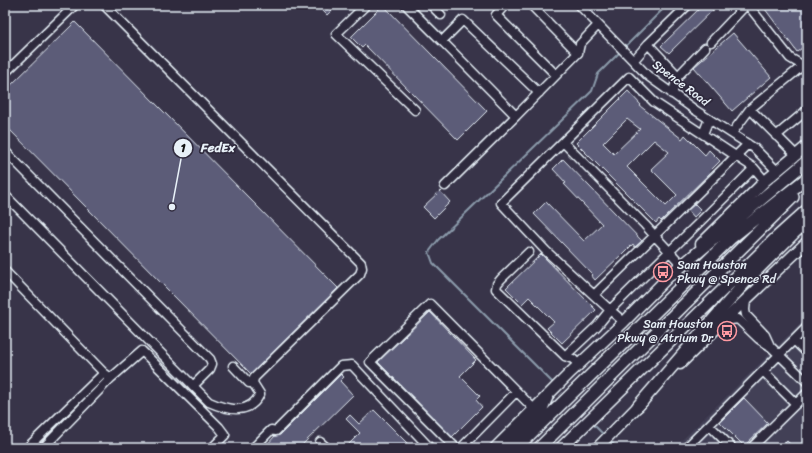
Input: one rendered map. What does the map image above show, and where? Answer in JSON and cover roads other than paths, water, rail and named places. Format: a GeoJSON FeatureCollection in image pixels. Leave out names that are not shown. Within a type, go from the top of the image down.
{"type":"FeatureCollection","features":[{"type":"Feature","properties":{"kind":"highway"},"geometry":{"type":"LineString","coordinates":[[672,274],[807,161]]}},
{"type":"Feature","properties":{"kind":"highway"},"geometry":{"type":"LineString","coordinates":[[516,448],[730,238],[807,178]]}},
{"type":"Feature","properties":{"kind":"highway"},"geometry":{"type":"LineString","coordinates":[[538,448],[807,182]]}},
{"type":"Feature","properties":{"kind":"highway"},"geometry":{"type":"LineString","coordinates":[[561,448],[775,239],[807,210]]}},
{"type":"Feature","properties":{"kind":"highway"},"geometry":{"type":"LineString","coordinates":[[638,406],[749,278],[807,222]]}},
{"type":"Feature","properties":{"kind":"highway"},"geometry":{"type":"LineString","coordinates":[[508,448],[540,413],[547,397]]}},
{"type":"Feature","properties":{"kind":"main road"},"geometry":{"type":"LineString","coordinates":[[495,448],[765,181],[807,146]]}},
{"type":"Feature","properties":{"kind":"main road"},"geometry":{"type":"LineString","coordinates":[[597,448],[724,321],[807,242]]}},
{"type":"Feature","properties":{"kind":"street"},"geometry":{"type":"LineString","coordinates":[[5,73],[75,5]]}},
{"type":"Feature","properties":{"kind":"street"},"geometry":{"type":"LineString","coordinates":[[104,5],[361,263],[362,268],[360,274],[254,378],[253,383]]}},
{"type":"Feature","properties":{"kind":"street"},"geometry":{"type":"LineString","coordinates":[[366,5],[336,34],[414,110]]}},
{"type":"Feature","properties":{"kind":"street"},"geometry":{"type":"LineString","coordinates":[[406,5],[516,116]]}},
{"type":"Feature","properties":{"kind":"street"},"geometry":{"type":"LineString","coordinates":[[431,5],[441,15]]}},
{"type":"Feature","properties":{"kind":"street"},"geometry":{"type":"LineString","coordinates":[[505,5],[496,15],[556,75]]}},
{"type":"Feature","properties":{"kind":"street"},"geometry":{"type":"LineString","coordinates":[[530,5],[578,53]]}},
{"type":"Feature","properties":{"kind":"street","name":"Spence Road"},"geometry":{"type":"LineString","coordinates":[[579,5],[648,76],[672,94],[754,148],[777,170]]}},
{"type":"Feature","properties":{"kind":"street"},"geometry":{"type":"LineString","coordinates":[[631,58],[648,44],[688,5]]}},
{"type":"Feature","properties":{"kind":"street"},"geometry":{"type":"LineString","coordinates":[[711,42],[747,5],[790,58],[806,65],[750,109],[732,133]]}},
{"type":"Feature","properties":{"kind":"street"},"geometry":{"type":"LineString","coordinates":[[442,41],[463,20],[539,93]]}},
{"type":"Feature","properties":{"kind":"street"},"geometry":{"type":"LineString","coordinates":[[445,186],[578,53],[580,44],[598,24]]}},
{"type":"Feature","properties":{"kind":"street"},"geometry":{"type":"LineString","coordinates":[[648,44],[678,76]]}},
{"type":"Feature","properties":{"kind":"street"},"geometry":{"type":"LineString","coordinates":[[672,94],[678,76],[705,48]]}},
{"type":"Feature","properties":{"kind":"street"},"geometry":{"type":"LineString","coordinates":[[624,322],[546,251],[501,203],[629,77],[654,102],[754,168],[765,181]]}},
{"type":"Feature","properties":{"kind":"street"},"geometry":{"type":"LineString","coordinates":[[750,109],[796,155]]}},
{"type":"Feature","properties":{"kind":"street"},"geometry":{"type":"LineString","coordinates":[[776,136],[807,110]]}},
{"type":"Feature","properties":{"kind":"street"},"geometry":{"type":"LineString","coordinates":[[703,134],[709,119]]}},
{"type":"Feature","properties":{"kind":"street"},"geometry":{"type":"LineString","coordinates":[[563,142],[645,225],[681,264]]}},
{"type":"Feature","properties":{"kind":"street"},"geometry":{"type":"LineString","coordinates":[[594,295],[748,144]]}},
{"type":"Feature","properties":{"kind":"street"},"geometry":{"type":"LineString","coordinates":[[5,151],[210,360],[212,364],[210,369],[193,386]]}},
{"type":"Feature","properties":{"kind":"street"},"geometry":{"type":"LineString","coordinates":[[565,356],[597,326],[610,310],[669,251],[694,229],[754,168]]}},
{"type":"Feature","properties":{"kind":"street"},"geometry":{"type":"LineString","coordinates":[[5,195],[209,402],[223,408],[236,410],[248,407],[256,402],[260,394],[253,383],[249,383],[233,366]]}},
{"type":"Feature","properties":{"kind":"street"},"geometry":{"type":"LineString","coordinates":[[528,252],[501,279],[497,284],[496,289],[565,356],[572,359],[579,365]]}},
{"type":"Feature","properties":{"kind":"street"},"geometry":{"type":"LineString","coordinates":[[5,271],[104,373],[111,378]]}},
{"type":"Feature","properties":{"kind":"street"},"geometry":{"type":"LineString","coordinates":[[746,300],[746,315],[765,335],[770,346]]}},
{"type":"Feature","properties":{"kind":"street"},"geometry":{"type":"LineString","coordinates":[[456,448],[370,362],[430,304],[534,409]]}},
{"type":"Feature","properties":{"kind":"street"},"geometry":{"type":"LineString","coordinates":[[724,321],[738,319],[759,340],[770,346],[807,382]]}},
{"type":"Feature","properties":{"kind":"street"},"geometry":{"type":"LineString","coordinates":[[686,448],[807,327]]}},
{"type":"Feature","properties":{"kind":"street"},"geometry":{"type":"LineString","coordinates":[[794,340],[807,353]]}},
{"type":"Feature","properties":{"kind":"street"},"geometry":{"type":"LineString","coordinates":[[43,448],[111,378],[142,350],[219,427],[225,435],[212,448]]}},
{"type":"Feature","properties":{"kind":"street"},"geometry":{"type":"LineString","coordinates":[[253,448],[271,430],[276,431],[341,366],[352,366],[430,448]]}},
{"type":"Feature","properties":{"kind":"street"},"geometry":{"type":"LineString","coordinates":[[763,371],[796,404]]}},
{"type":"Feature","properties":{"kind":"street"},"geometry":{"type":"LineString","coordinates":[[30,448],[30,446],[104,373]]}},
{"type":"Feature","properties":{"kind":"street"},"geometry":{"type":"LineString","coordinates":[[461,448],[516,392]]}},
{"type":"Feature","properties":{"kind":"street"},"geometry":{"type":"LineString","coordinates":[[751,448],[807,393]]}},
{"type":"Feature","properties":{"kind":"street"},"geometry":{"type":"LineString","coordinates":[[709,424],[732,448]]}},
{"type":"Feature","properties":{"kind":"street"},"geometry":{"type":"LineString","coordinates":[[320,442],[326,448]]}},
{"type":"Feature","properties":{"kind":"waterway"},"geometry":{"type":"LineString","coordinates":[[624,48],[667,5]]}},
{"type":"Feature","properties":{"kind":"waterway"},"geometry":{"type":"LineString","coordinates":[[555,385],[433,263],[429,252],[438,240],[592,91],[598,74],[621,51]]}},
{"type":"Feature","properties":{"kind":"waterway"},"geometry":{"type":"LineString","coordinates":[[591,422],[605,436]]}},
{"type":"Feature","properties":{"kind":"waterway"},"geometry":{"type":"LineString","coordinates":[[610,441],[617,448]]}},
{"type":"Feature","properties":{"kind":"place","name":"FedEx"},"geometry":{"type":"Point","coordinates":[172,207]}},
{"type":"Feature","properties":{"kind":"place","name":"Sam Houston Pkwy @ Spence Rd"},"geometry":{"type":"Point","coordinates":[663,272]}},
{"type":"Feature","properties":{"kind":"place","name":"Sam Houston Pkwy @ Atrium Dr"},"geometry":{"type":"Point","coordinates":[727,331]}}]}
